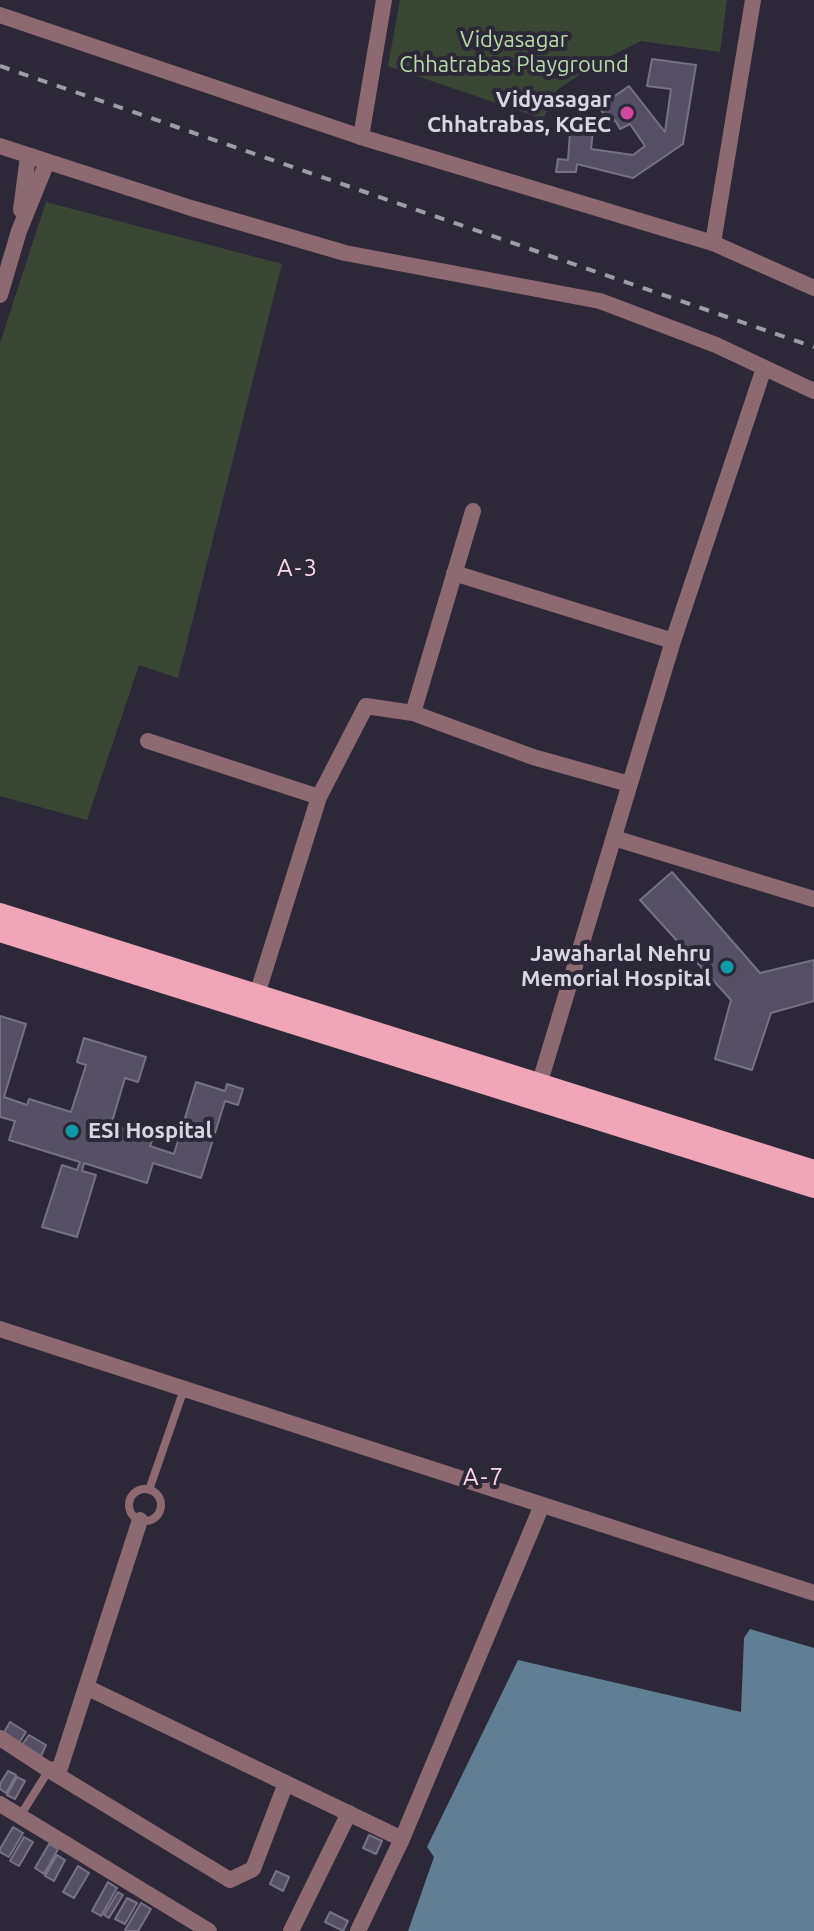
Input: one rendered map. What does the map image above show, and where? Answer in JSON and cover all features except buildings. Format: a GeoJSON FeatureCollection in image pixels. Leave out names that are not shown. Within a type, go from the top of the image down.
{"type":"FeatureCollection","features":[{"type":"Feature","properties":{"kind":"main road"},"geometry":{"type":"LineString","coordinates":[[0,913],[254,1003],[814,1188]]}},
{"type":"Feature","properties":{"kind":"main road"},"geometry":{"type":"LineString","coordinates":[[0,932],[539,1085],[814,1170]]}},
{"type":"Feature","properties":{"kind":"street"},"geometry":{"type":"LineString","coordinates":[[361,137],[384,0]]}},
{"type":"Feature","properties":{"kind":"street"},"geometry":{"type":"LineString","coordinates":[[713,243],[753,0]]}},
{"type":"Feature","properties":{"kind":"street"},"geometry":{"type":"LineString","coordinates":[[0,15],[361,137],[713,243],[814,288]]}},
{"type":"Feature","properties":{"kind":"street"},"geometry":{"type":"LineString","coordinates":[[0,146],[191,208],[345,253],[600,301],[716,345],[814,391]]}},
{"type":"Feature","properties":{"kind":"street"},"geometry":{"type":"LineString","coordinates":[[19,231],[28,156]]}},
{"type":"Feature","properties":{"kind":"street"},"geometry":{"type":"LineString","coordinates":[[0,295],[19,231],[47,162]]}},
{"type":"Feature","properties":{"kind":"street"},"geometry":{"type":"LineString","coordinates":[[539,1085],[673,641],[764,368]]}},
{"type":"Feature","properties":{"kind":"street"},"geometry":{"type":"LineString","coordinates":[[413,713],[473,511]]}},
{"type":"Feature","properties":{"kind":"street"},"geometry":{"type":"LineString","coordinates":[[454,573],[673,641]]}},
{"type":"Feature","properties":{"kind":"street"},"geometry":{"type":"LineString","coordinates":[[254,1003],[319,797],[366,706],[413,713],[533,757],[629,784]]}},
{"type":"Feature","properties":{"kind":"street"},"geometry":{"type":"LineString","coordinates":[[148,741],[319,797]]}},
{"type":"Feature","properties":{"kind":"street"},"geometry":{"type":"LineString","coordinates":[[614,838],[814,899]]}},
{"type":"Feature","properties":{"kind":"street"},"geometry":{"type":"LineString","coordinates":[[0,1329],[814,1593]]}},
{"type":"Feature","properties":{"kind":"street"},"geometry":{"type":"LineString","coordinates":[[358,1931],[402,1839],[542,1505]]}},
{"type":"Feature","properties":{"kind":"street"},"geometry":{"type":"LineString","coordinates":[[49,1770],[60,1768],[140,1520]]}},
{"type":"Feature","properties":{"kind":"street"},"geometry":{"type":"LineString","coordinates":[[86,1687],[402,1839]]}},
{"type":"Feature","properties":{"kind":"street"},"geometry":{"type":"LineString","coordinates":[[0,1738],[230,1880],[253,1869],[286,1783]]}},
{"type":"Feature","properties":{"kind":"street"},"geometry":{"type":"LineString","coordinates":[[0,1804],[209,1931]]}},
{"type":"Feature","properties":{"kind":"street"},"geometry":{"type":"LineString","coordinates":[[291,1931],[349,1813]]}},
{"type":"Feature","properties":{"kind":"lane"},"geometry":{"type":"LineString","coordinates":[[149,1490],[184,1389]]}},
{"type":"Feature","properties":{"kind":"lane"},"geometry":{"type":"LineString","coordinates":[[149,1490],[159,1498],[160,1508],[150,1520],[140,1520],[131,1514],[130,1499],[136,1491],[149,1490]]}},
{"type":"Feature","properties":{"kind":"lane"},"geometry":{"type":"LineString","coordinates":[[20,1816],[49,1770]]}},
{"type":"Feature","properties":{"kind":"green space","name":"Vidyasagar Chhatrabas Playground"},"geometry":{"type":"Polygon","coordinates":[[[400,0],[727,0],[720,52],[641,41],[595,64],[557,90],[543,119],[388,66],[400,0]]]}},
{"type":"Feature","properties":{"kind":"green space"},"geometry":{"type":"Polygon","coordinates":[[[46,202],[282,264],[178,678],[139,665],[87,820],[0,796],[0,343],[46,202]]]}},
{"type":"Feature","properties":{"kind":"water"},"geometry":{"type":"Polygon","coordinates":[[[750,1629],[814,1648],[814,1931],[408,1931],[434,1857],[427,1847],[518,1660],[741,1712],[744,1638],[750,1629]]]}},
{"type":"Feature","properties":{"kind":"railway"},"geometry":{"type":"LineString","coordinates":[[0,66],[814,347]]}},
{"type":"Feature","properties":{"kind":"place","name":"Vidyasagar Chhatrabas, KGEC"},"geometry":{"type":"Point","coordinates":[627,113]}},
{"type":"Feature","properties":{"kind":"place","name":"Jawaharlal Nehru Memorial Hospital"},"geometry":{"type":"Point","coordinates":[727,967]}},
{"type":"Feature","properties":{"kind":"place","name":"ESI Hospital"},"geometry":{"type":"Point","coordinates":[72,1131]}},
{"type":"Feature","properties":{"kind":"district","name":"A-3"},"geometry":{"type":"Point","coordinates":[298,568]}},
{"type":"Feature","properties":{"kind":"district","name":"A-7"},"geometry":{"type":"Point","coordinates":[484,1477]}}]}
